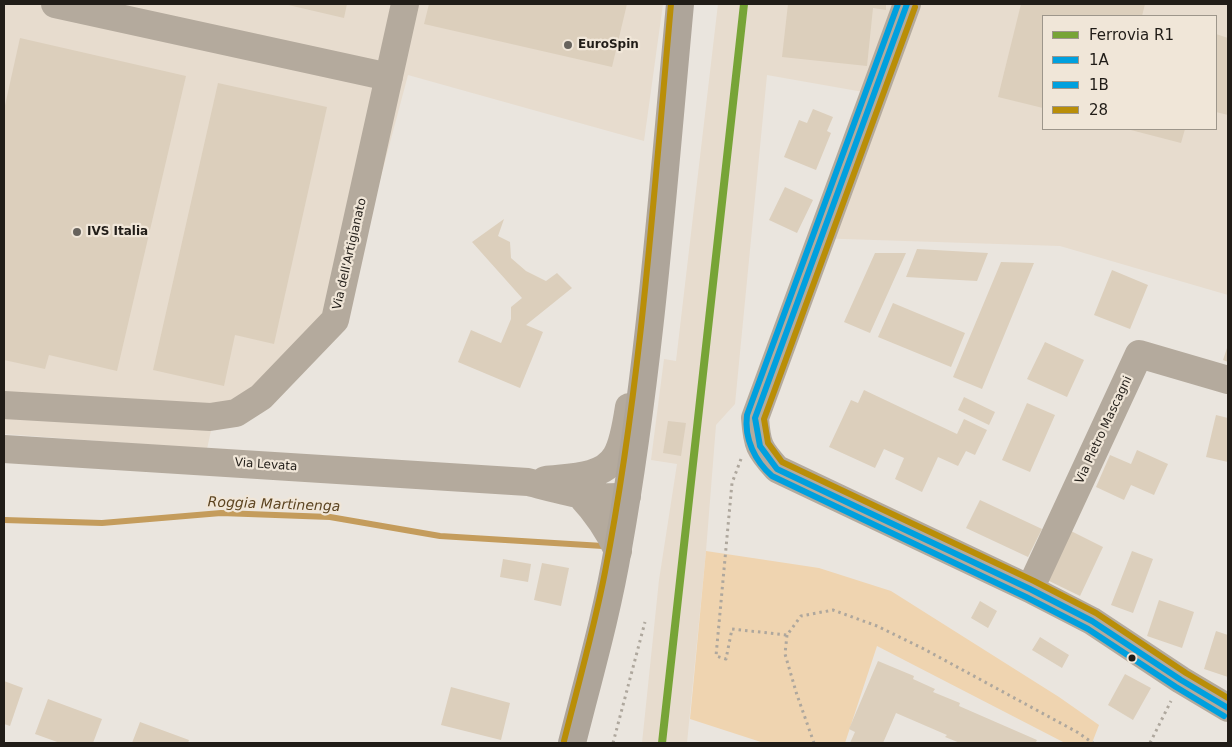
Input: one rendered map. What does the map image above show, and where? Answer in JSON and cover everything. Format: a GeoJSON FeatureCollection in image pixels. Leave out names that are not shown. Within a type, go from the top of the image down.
{"type":"FeatureCollection","features":[{"type":"Feature","properties":{"kind":"main road"},"geometry":{"type":"LineString","coordinates":[[572,743],[618,550],[627,496],[646,364],[680,4]]}},
{"type":"Feature","properties":{"kind":"street"},"geometry":{"type":"LineString","coordinates":[[55,4],[390,77]]}},
{"type":"Feature","properties":{"kind":"street","name":"Via dell'Artigianato"},"geometry":{"type":"LineString","coordinates":[[4,405],[210,417],[236,413],[261,398],[335,320],[405,4]]}},
{"type":"Feature","properties":{"kind":"street"},"geometry":{"type":"LineString","coordinates":[[907,4],[755,418],[756,442],[777,469],[1030,589],[1092,621],[1228,708]]}},
{"type":"Feature","properties":{"kind":"street","name":"Via Pietro Mascagni"},"geometry":{"type":"LineString","coordinates":[[1030,589],[1139,354],[1228,380]]}},
{"type":"Feature","properties":{"kind":"street"},"geometry":{"type":"LineString","coordinates":[[618,550],[598,514],[586,485],[616,457],[632,397],[646,364]]}},
{"type":"Feature","properties":{"kind":"street","name":"Via Levata"},"geometry":{"type":"LineString","coordinates":[[4,449],[586,485],[611,499],[627,496]]}},
{"type":"Feature","properties":{"kind":"path"},"geometry":{"type":"LineString","coordinates":[[742,455],[732,483],[716,656],[726,658],[732,629],[787,635]]}},
{"type":"Feature","properties":{"kind":"path"},"geometry":{"type":"LineString","coordinates":[[814,743],[785,654],[787,635],[800,616],[833,610],[877,626],[924,649],[1093,743]]}},
{"type":"Feature","properties":{"kind":"path"},"geometry":{"type":"LineString","coordinates":[[613,743],[645,622]]}},
{"type":"Feature","properties":{"kind":"path"},"geometry":{"type":"LineString","coordinates":[[1150,743],[1182,680]]}},
{"type":"Feature","properties":{"kind":"shaded area"},"geometry":{"type":"Polygon","coordinates":[[[4,4],[663,4],[644,141],[408,75],[340,330],[212,426],[207,449],[4,434],[4,4]]]}},
{"type":"Feature","properties":{"kind":"shaded area"},"geometry":{"type":"Polygon","coordinates":[[[718,4],[1228,4],[1228,295],[1060,246],[813,238],[869,93],[767,75],[735,404],[716,425],[687,743],[642,743],[659,580],[677,464],[651,460],[664,359],[676,361],[718,4]]]}},
{"type":"Feature","properties":{"kind":"shaded area"},"geometry":{"type":"Polygon","coordinates":[[[706,551],[819,568],[891,591],[1059,697],[1099,725],[1092,743],[1065,743],[877,646],[845,743],[764,743],[690,719],[706,551]]]}},
{"type":"Feature","properties":{"kind":"building"},"geometry":{"type":"Polygon","coordinates":[[[284,4],[347,4],[344,18],[284,4]]]}},
{"type":"Feature","properties":{"kind":"building","name":"EuroSpin"},"geometry":{"type":"Polygon","coordinates":[[[429,4],[627,4],[612,67],[424,24],[429,4]]]}},
{"type":"Feature","properties":{"kind":"building"},"geometry":{"type":"Polygon","coordinates":[[[788,4],[886,4],[886,10],[873,8],[867,66],[782,57],[788,4]]]}},
{"type":"Feature","properties":{"kind":"building"},"geometry":{"type":"Polygon","coordinates":[[[1021,4],[1145,4],[1142,15],[1042,15],[1042,108],[998,97],[1021,4]]]}},
{"type":"Feature","properties":{"kind":"building"},"geometry":{"type":"Polygon","coordinates":[[[1217,34],[1228,38],[1228,115],[1217,112],[1217,34]]]}},
{"type":"Feature","properties":{"kind":"building","name":"IVS Italia"},"geometry":{"type":"Polygon","coordinates":[[[20,38],[186,76],[117,371],[49,355],[45,369],[4,360],[4,110],[20,38]]]}},
{"type":"Feature","properties":{"kind":"building"},"geometry":{"type":"Polygon","coordinates":[[[218,83],[327,107],[274,344],[235,335],[224,386],[153,370],[218,83]]]}},
{"type":"Feature","properties":{"kind":"building"},"geometry":{"type":"Polygon","coordinates":[[[813,109],[833,117],[827,131],[831,133],[816,170],[784,157],[799,120],[807,123],[813,109]]]}},
{"type":"Feature","properties":{"kind":"building"},"geometry":{"type":"Polygon","coordinates":[[[1131,130],[1185,130],[1181,143],[1131,130]]]}},
{"type":"Feature","properties":{"kind":"building"},"geometry":{"type":"Polygon","coordinates":[[[785,187],[813,200],[797,233],[769,220],[785,187]]]}},
{"type":"Feature","properties":{"kind":"building"},"geometry":{"type":"Polygon","coordinates":[[[504,219],[498,236],[510,242],[511,258],[526,271],[546,281],[557,273],[572,288],[526,325],[543,332],[520,388],[458,362],[471,330],[501,343],[511,319],[511,307],[522,298],[472,242],[504,219]]]}},
{"type":"Feature","properties":{"kind":"building"},"geometry":{"type":"Polygon","coordinates":[[[917,249],[988,253],[977,281],[906,277],[917,249]]]}},
{"type":"Feature","properties":{"kind":"building"},"geometry":{"type":"Polygon","coordinates":[[[875,253],[906,253],[870,333],[844,322],[875,253]]]}},
{"type":"Feature","properties":{"kind":"building"},"geometry":{"type":"Polygon","coordinates":[[[1001,262],[1034,263],[982,389],[953,377],[1001,262]]]}},
{"type":"Feature","properties":{"kind":"building"},"geometry":{"type":"Polygon","coordinates":[[[1112,270],[1148,285],[1130,329],[1094,315],[1112,270]]]}},
{"type":"Feature","properties":{"kind":"building"},"geometry":{"type":"Polygon","coordinates":[[[893,303],[965,333],[951,367],[878,337],[893,303]]]}},
{"type":"Feature","properties":{"kind":"building"},"geometry":{"type":"Polygon","coordinates":[[[1045,342],[1084,360],[1067,397],[1027,379],[1045,342]]]}},
{"type":"Feature","properties":{"kind":"building"},"geometry":{"type":"Polygon","coordinates":[[[1228,345],[1228,362],[1223,360],[1228,345]]]}},
{"type":"Feature","properties":{"kind":"building"},"geometry":{"type":"Polygon","coordinates":[[[864,390],[957,434],[964,419],[987,430],[975,455],[966,451],[958,466],[938,457],[922,492],[895,479],[904,458],[884,449],[875,468],[829,447],[851,400],[858,403],[864,390]]]}},
{"type":"Feature","properties":{"kind":"building"},"geometry":{"type":"Polygon","coordinates":[[[964,397],[995,412],[989,425],[958,410],[964,397]]]}},
{"type":"Feature","properties":{"kind":"building"},"geometry":{"type":"Polygon","coordinates":[[[1027,403],[1055,415],[1030,472],[1002,460],[1027,403]]]}},
{"type":"Feature","properties":{"kind":"building"},"geometry":{"type":"Polygon","coordinates":[[[1216,415],[1228,418],[1228,462],[1206,457],[1216,415]]]}},
{"type":"Feature","properties":{"kind":"building"},"geometry":{"type":"Polygon","coordinates":[[[668,421],[686,423],[681,456],[663,453],[668,421]]]}},
{"type":"Feature","properties":{"kind":"building"},"geometry":{"type":"Polygon","coordinates":[[[1137,450],[1168,464],[1154,495],[1131,485],[1124,500],[1096,487],[1110,455],[1131,464],[1137,450]]]}},
{"type":"Feature","properties":{"kind":"building"},"geometry":{"type":"Polygon","coordinates":[[[980,500],[1042,529],[1028,557],[966,528],[980,500]]]}},
{"type":"Feature","properties":{"kind":"building"},"geometry":{"type":"Polygon","coordinates":[[[1069,530],[1103,547],[1080,596],[1045,579],[1069,530]]]}},
{"type":"Feature","properties":{"kind":"building"},"geometry":{"type":"Polygon","coordinates":[[[1132,551],[1153,559],[1133,613],[1111,605],[1132,551]]]}},
{"type":"Feature","properties":{"kind":"building"},"geometry":{"type":"Polygon","coordinates":[[[503,559],[531,564],[528,582],[500,577],[503,559]]]}},
{"type":"Feature","properties":{"kind":"building"},"geometry":{"type":"Polygon","coordinates":[[[542,563],[569,568],[561,606],[534,600],[542,563]]]}},
{"type":"Feature","properties":{"kind":"building"},"geometry":{"type":"Polygon","coordinates":[[[1159,600],[1194,612],[1182,648],[1147,636],[1159,600]]]}},
{"type":"Feature","properties":{"kind":"building"},"geometry":{"type":"Polygon","coordinates":[[[980,601],[997,611],[988,628],[971,618],[980,601]]]}},
{"type":"Feature","properties":{"kind":"building"},"geometry":{"type":"Polygon","coordinates":[[[1216,631],[1228,635],[1228,677],[1204,669],[1216,631]]]}},
{"type":"Feature","properties":{"kind":"building"},"geometry":{"type":"Polygon","coordinates":[[[1040,637],[1069,655],[1062,668],[1032,650],[1040,637]]]}},
{"type":"Feature","properties":{"kind":"building"},"geometry":{"type":"Polygon","coordinates":[[[878,661],[914,676],[913,679],[935,689],[933,692],[960,703],[959,706],[1037,740],[1036,742],[1039,743],[960,743],[945,737],[947,735],[896,713],[883,743],[850,743],[855,732],[849,729],[878,661]]]}},
{"type":"Feature","properties":{"kind":"building"},"geometry":{"type":"Polygon","coordinates":[[[1125,674],[1151,688],[1133,720],[1108,705],[1125,674]]]}},
{"type":"Feature","properties":{"kind":"building"},"geometry":{"type":"Polygon","coordinates":[[[4,681],[23,688],[10,726],[4,724],[4,681]]]}},
{"type":"Feature","properties":{"kind":"building"},"geometry":{"type":"Polygon","coordinates":[[[451,687],[510,703],[501,740],[441,725],[451,687]]]}},
{"type":"Feature","properties":{"kind":"building"},"geometry":{"type":"Polygon","coordinates":[[[48,699],[102,719],[93,743],[60,743],[35,734],[48,699]]]}},
{"type":"Feature","properties":{"kind":"building"},"geometry":{"type":"Polygon","coordinates":[[[140,722],[189,740],[188,743],[132,743],[140,722]]]}},
{"type":"Feature","properties":{"kind":"waterway","name":"Roggia Martinenga"},"geometry":{"type":"LineString","coordinates":[[4,520],[102,523],[221,513],[330,517],[440,536],[603,546]]}},
{"type":"Feature","properties":{"kind":"rail line","name":"R1"},"geometry":{"type":"LineString","coordinates":[[662,743],[744,4]]}},
{"type":"Feature","properties":{"kind":"transit line","name":"28"},"geometry":{"type":"LineString","coordinates":[[564,741],[601,593],[628,431],[645,289],[671,4]]}},
{"type":"Feature","properties":{"kind":"transit line","name":"1B"},"geometry":{"type":"LineString","coordinates":[[898,4],[747,415],[747,433],[752,449],[761,464],[772,476],[1026,597],[1088,629],[1224,716]]}},
{"type":"Feature","properties":{"kind":"transit line","name":"1A"},"geometry":{"type":"LineString","coordinates":[[907,4],[755,418],[760,446],[777,469],[1030,589],[1092,621],[1181,680],[1228,708]]}},
{"type":"Feature","properties":{"kind":"transit line","name":"28"},"geometry":{"type":"LineString","coordinates":[[915,7],[764,419],[768,443],[782,462],[1034,581],[1096,613],[1186,673],[1228,698]]}},
{"type":"Feature","properties":{"kind":"place","name":"EuroSpin"},"geometry":{"type":"Point","coordinates":[568,45]}},
{"type":"Feature","properties":{"kind":"place","name":"IVS Italia"},"geometry":{"type":"Point","coordinates":[77,232]}}]}
